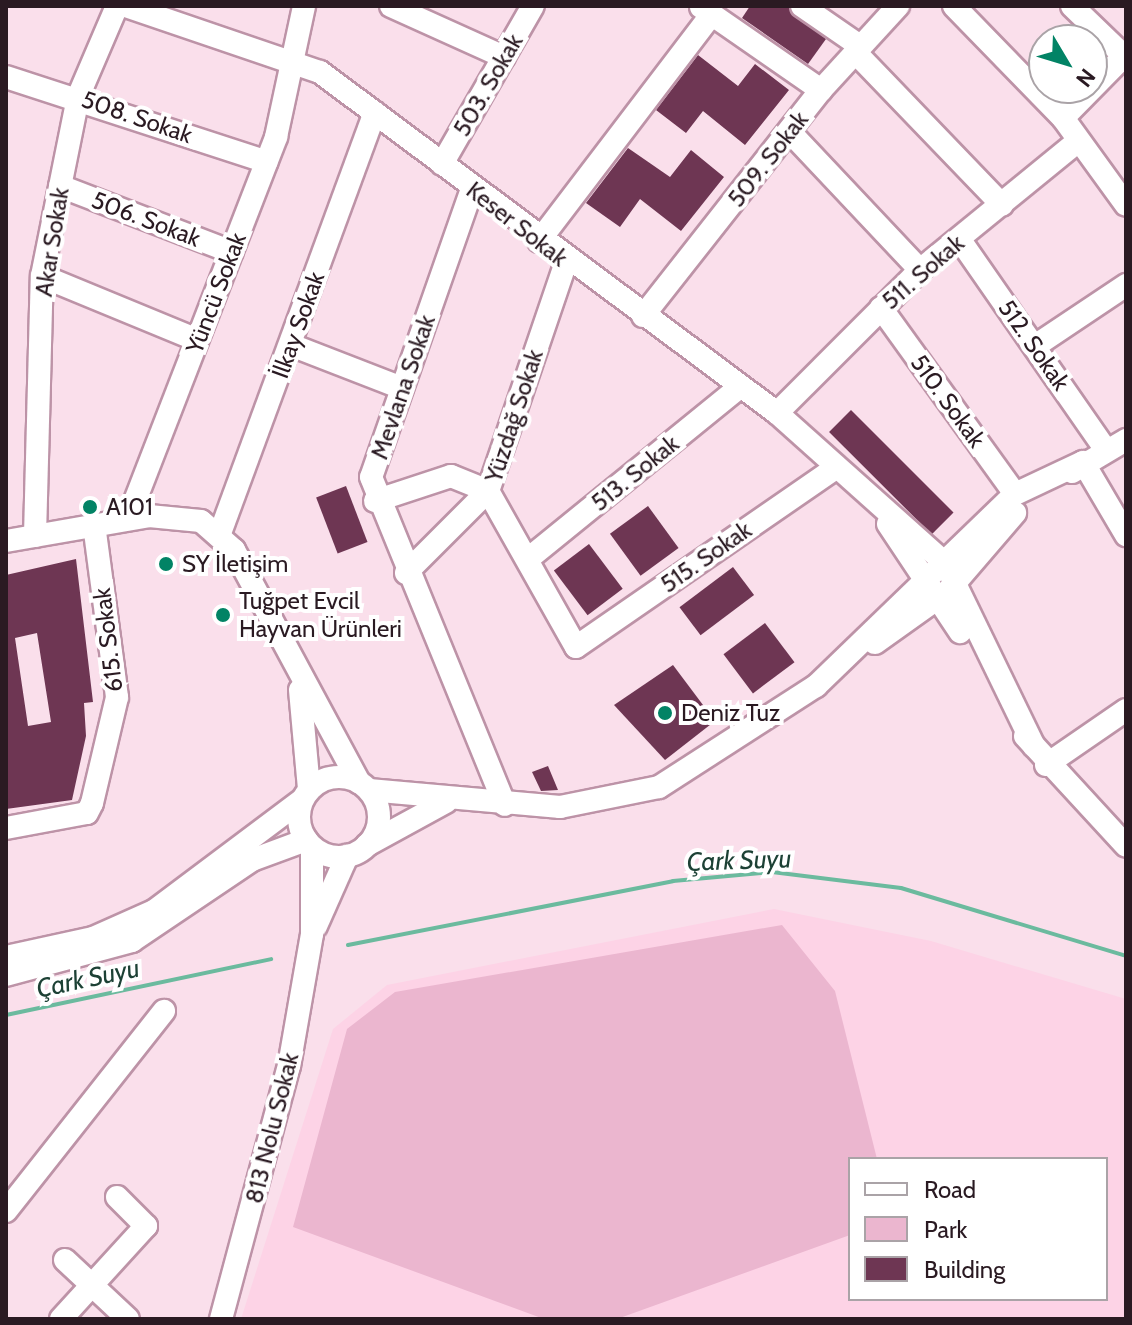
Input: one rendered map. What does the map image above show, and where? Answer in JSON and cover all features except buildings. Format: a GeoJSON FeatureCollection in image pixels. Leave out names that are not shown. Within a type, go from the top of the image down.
{"type":"FeatureCollection","features":[{"type":"Feature","properties":{"kind":"street","name":"Akar Sokak"},"geometry":{"type":"LineString","coordinates":[[35,536],[42,276],[78,97],[117,6]]}},
{"type":"Feature","properties":{"kind":"street","name":"Keser Sokak"},"geometry":{"type":"LineString","coordinates":[[126,6],[320,72],[566,262],[777,413],[873,504],[933,568],[1040,756],[1126,846]]}},
{"type":"Feature","properties":{"kind":"street","name":"Yüncü Sokak"},"geometry":{"type":"LineString","coordinates":[[128,519],[267,162],[294,63],[304,6]]}},
{"type":"Feature","properties":{"kind":"street"},"geometry":{"type":"LineString","coordinates":[[391,6],[504,57]]}},
{"type":"Feature","properties":{"kind":"street","name":"503. Sokak"},"geometry":{"type":"LineString","coordinates":[[442,164],[533,6]]}},
{"type":"Feature","properties":{"kind":"street"},"geometry":{"type":"LineString","coordinates":[[802,6],[858,49],[1002,205]]}},
{"type":"Feature","properties":{"kind":"street","name":"509. Sokak"},"geometry":{"type":"LineString","coordinates":[[643,316],[821,90],[898,6]]}},
{"type":"Feature","properties":{"kind":"street"},"geometry":{"type":"LineString","coordinates":[[954,6],[1063,118],[1126,205]]}},
{"type":"Feature","properties":{"kind":"street"},"geometry":{"type":"LineString","coordinates":[[1063,118],[1125,57],[1072,6]]}},
{"type":"Feature","properties":{"kind":"street"},"geometry":{"type":"LineString","coordinates":[[539,241],[706,10],[821,90]]}},
{"type":"Feature","properties":{"kind":"street","name":"508. Sokak"},"geometry":{"type":"LineString","coordinates":[[6,77],[78,97],[267,162]]}},
{"type":"Feature","properties":{"kind":"street","name":"İlkay Sokak"},"geometry":{"type":"LineString","coordinates":[[219,536],[375,113]]}},
{"type":"Feature","properties":{"kind":"street"},"geometry":{"type":"LineString","coordinates":[[790,132],[920,270]]}},
{"type":"Feature","properties":{"kind":"street","name":"511. Sokak"},"geometry":{"type":"LineString","coordinates":[[777,413],[920,270],[1078,141]]}},
{"type":"Feature","properties":{"kind":"street","name":"506. Sokak"},"geometry":{"type":"LineString","coordinates":[[60,186],[232,252]]}},
{"type":"Feature","properties":{"kind":"street","name":"Mevlana Sokak"},"geometry":{"type":"LineString","coordinates":[[472,189],[371,477],[375,501],[505,805]]}},
{"type":"Feature","properties":{"kind":"street","name":"512. Sokak"},"geometry":{"type":"LineString","coordinates":[[960,240],[1035,346],[1116,445]]}},
{"type":"Feature","properties":{"kind":"street","name":"Yüzdağ Sokak"},"geometry":{"type":"LineString","coordinates":[[566,262],[488,491],[576,647]]}},
{"type":"Feature","properties":{"kind":"street"},"geometry":{"type":"LineString","coordinates":[[42,276],[197,340]]}},
{"type":"Feature","properties":{"kind":"street"},"geometry":{"type":"LineString","coordinates":[[1035,346],[1126,285]]}},
{"type":"Feature","properties":{"kind":"street","name":"510. Sokak"},"geometry":{"type":"LineString","coordinates":[[881,308],[1015,494]]}},
{"type":"Feature","properties":{"kind":"street"},"geometry":{"type":"LineString","coordinates":[[291,345],[402,388]]}},
{"type":"Feature","properties":{"kind":"street","name":"513. Sokak"},"geometry":{"type":"LineString","coordinates":[[528,559],[741,386]]}},
{"type":"Feature","properties":{"kind":"street"},"geometry":{"type":"LineString","coordinates":[[849,658],[933,568],[1015,494],[1116,445]]}},
{"type":"Feature","properties":{"kind":"street"},"geometry":{"type":"LineString","coordinates":[[1083,462],[1126,535]]}},
{"type":"Feature","properties":{"kind":"street"},"geometry":{"type":"LineString","coordinates":[[6,957],[93,938],[154,911],[333,777],[446,802],[560,807],[659,787],[723,751],[947,590],[1009,517],[1083,462]]}},
{"type":"Feature","properties":{"kind":"street","name":"515. Sokak"},"geometry":{"type":"LineString","coordinates":[[576,647],[835,468]]}},
{"type":"Feature","properties":{"kind":"street"},"geometry":{"type":"LineString","coordinates":[[375,501],[451,476],[488,491],[406,573]]}},
{"type":"Feature","properties":{"kind":"street"},"geometry":{"type":"LineString","coordinates":[[6,541],[128,519],[201,521],[219,536],[234,550],[299,681],[379,812],[367,845]]}},
{"type":"Feature","properties":{"kind":"street","name":"615. Sokak"},"geometry":{"type":"LineString","coordinates":[[6,828],[87,813],[92,803],[117,697],[94,525]]}},
{"type":"Feature","properties":{"kind":"street"},"geometry":{"type":"LineString","coordinates":[[299,681],[312,934]]}},
{"type":"Feature","properties":{"kind":"street"},"geometry":{"type":"LineString","coordinates":[[1040,756],[1126,710]]}},
{"type":"Feature","properties":{"kind":"street"},"geometry":{"type":"LineString","coordinates":[[312,934],[347,856],[446,802]]}},
{"type":"Feature","properties":{"kind":"street"},"geometry":{"type":"LineString","coordinates":[[6,975],[132,941],[252,860],[309,844],[347,856]]}},
{"type":"Feature","properties":{"kind":"street","name":"813 Nolu Sokak"},"geometry":{"type":"LineString","coordinates":[[221,1319],[289,1066],[312,934]]}},
{"type":"Feature","properties":{"kind":"street"},"geometry":{"type":"LineString","coordinates":[[6,1211],[164,1011]]}},
{"type":"Feature","properties":{"kind":"street"},"geometry":{"type":"LineString","coordinates":[[61,1319],[146,1226],[117,1197]]}},
{"type":"Feature","properties":{"kind":"street"},"geometry":{"type":"LineString","coordinates":[[65,1260],[128,1319]]}},
{"type":"Feature","properties":{"kind":"shaded area"},"geometry":{"type":"Polygon","coordinates":[[[774,909],[931,941],[1126,999],[1126,1319],[241,1319],[333,1029],[387,985],[774,909]]]}},
{"type":"Feature","properties":{"kind":"green space"},"geometry":{"type":"Polygon","coordinates":[[[782,925],[835,991],[876,1157],[848,1157],[848,1236],[617,1319],[544,1319],[293,1227],[347,1029],[395,992],[782,925]]]}},
{"type":"Feature","properties":{"kind":"waterway","name":"Çark Suyu"},"geometry":{"type":"LineString","coordinates":[[348,945],[673,881],[772,872],[901,888],[1126,956]]}},
{"type":"Feature","properties":{"kind":"waterway","name":"Çark Suyu"},"geometry":{"type":"LineString","coordinates":[[6,1015],[271,959]]}},
{"type":"Feature","properties":{"kind":"place","name":"A101"},"geometry":{"type":"Point","coordinates":[90,507]}},
{"type":"Feature","properties":{"kind":"place","name":"SY İletişim"},"geometry":{"type":"Point","coordinates":[166,564]}},
{"type":"Feature","properties":{"kind":"place","name":"Tuğpet Evcil Hayvan Ürünleri"},"geometry":{"type":"Point","coordinates":[223,615]}},
{"type":"Feature","properties":{"kind":"place","name":"Deniz Tuz"},"geometry":{"type":"Point","coordinates":[665,713]}}]}
